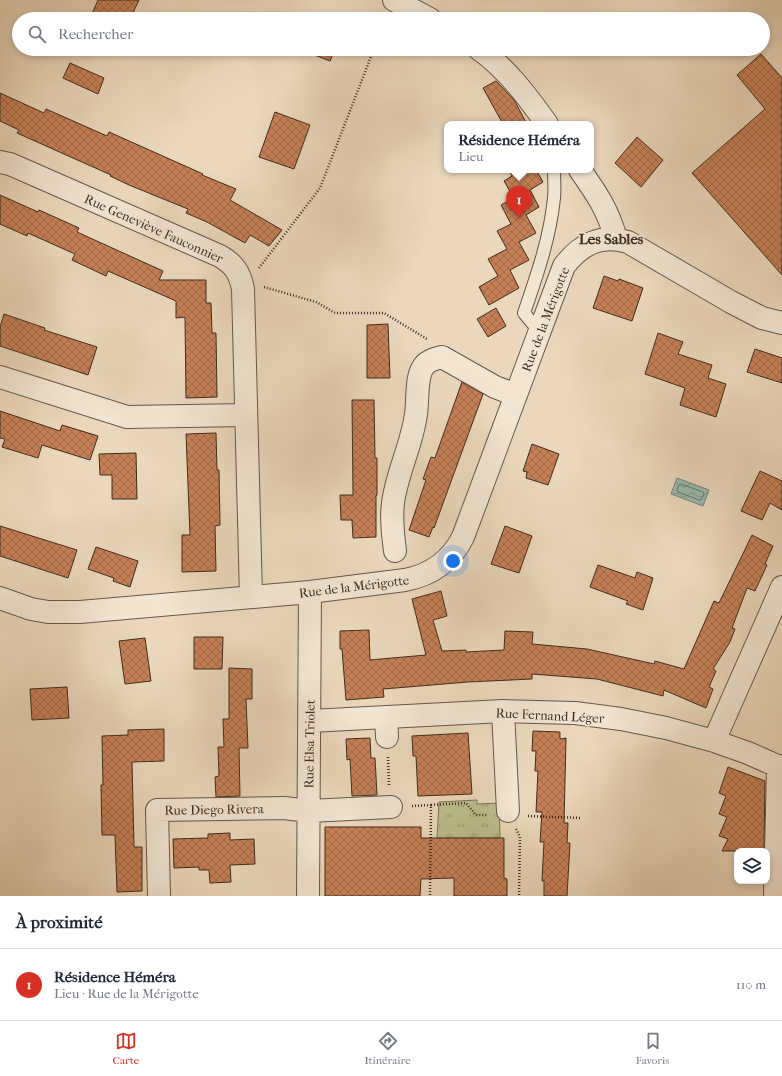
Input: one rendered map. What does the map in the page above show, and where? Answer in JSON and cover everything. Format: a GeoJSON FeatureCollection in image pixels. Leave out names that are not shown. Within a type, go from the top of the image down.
{"type":"FeatureCollection","features":[{"type":"Feature","properties":{"kind":"street"},"geometry":{"type":"LineString","coordinates":[[394,0],[417,12]]}},
{"type":"Feature","properties":{"kind":"street"},"geometry":{"type":"LineString","coordinates":[[489,56],[514,80],[545,121]]}},
{"type":"Feature","properties":{"kind":"street","name":"Rue Geneviève Fauconnier"},"geometry":{"type":"LineString","coordinates":[[0,162],[10,164],[220,256],[228,261],[248,281]]}},
{"type":"Feature","properties":{"kind":"street"},"geometry":{"type":"LineString","coordinates":[[582,173],[598,196],[607,213],[616,238]]}},
{"type":"Feature","properties":{"kind":"street","name":"Rue de la Mérigotte"},"geometry":{"type":"LineString","coordinates":[[0,598],[32,609],[65,613],[310,592],[414,578],[433,571],[451,556],[463,537],[564,266],[580,249],[592,242],[616,238],[628,242],[641,248],[731,302],[762,318],[782,323]]}},
{"type":"Feature","properties":{"kind":"street"},"geometry":{"type":"LineString","coordinates":[[248,281],[243,289],[251,597]]}},
{"type":"Feature","properties":{"kind":"street"},"geometry":{"type":"LineString","coordinates":[[395,551],[392,517],[393,503],[396,488],[411,440],[416,414],[419,377],[427,362],[442,357],[495,387],[516,395]]}},
{"type":"Feature","properties":{"kind":"street"},"geometry":{"type":"LineString","coordinates":[[0,377],[127,417],[246,416]]}},
{"type":"Feature","properties":{"kind":"street"},"geometry":{"type":"LineString","coordinates":[[714,741],[782,587]]}},
{"type":"Feature","properties":{"kind":"street","name":"Rue Elsa Triolet"},"geometry":{"type":"LineString","coordinates":[[308,896],[310,592]]}},
{"type":"Feature","properties":{"kind":"street"},"geometry":{"type":"LineString","coordinates":[[503,711],[508,813]]}},
{"type":"Feature","properties":{"kind":"street","name":"Rue Fernand Léger"},"geometry":{"type":"LineString","coordinates":[[310,721],[386,727],[503,711],[575,713],[621,719],[666,728],[714,741],[780,767]]}},
{"type":"Feature","properties":{"kind":"street"},"geometry":{"type":"LineString","coordinates":[[775,896],[780,767]]}},
{"type":"Feature","properties":{"kind":"street"},"geometry":{"type":"LineString","coordinates":[[308,811],[390,807]]}},
{"type":"Feature","properties":{"kind":"street","name":"Rue Diego Rivera"},"geometry":{"type":"LineString","coordinates":[[159,896],[157,810],[284,808],[308,811]]}},
{"type":"Feature","properties":{"kind":"lane"},"geometry":{"type":"LineString","coordinates":[[539,331],[524,313],[543,256],[550,226],[554,197],[554,173]]}},
{"type":"Feature","properties":{"kind":"path"},"geometry":{"type":"LineString","coordinates":[[371,56],[320,188],[248,281],[316,302],[335,313],[384,313],[435,343],[442,357]]}},
{"type":"Feature","properties":{"kind":"path"},"geometry":{"type":"LineString","coordinates":[[431,805],[466,803],[476,815],[508,813],[581,818]]}},
{"type":"Feature","properties":{"kind":"path"},"geometry":{"type":"LineString","coordinates":[[508,813],[520,838],[519,896]]}},
{"type":"Feature","properties":{"kind":"green space"},"geometry":{"type":"Polygon","coordinates":[[[477,800],[477,804],[499,803],[500,838],[437,838],[439,802],[477,800]]]}},
{"type":"Feature","properties":{"kind":"water"},"geometry":{"type":"Polygon","coordinates":[[[677,478],[709,490],[703,506],[671,494],[677,478]]]}},
{"type":"Feature","properties":{"kind":"building"},"geometry":{"type":"Polygon","coordinates":[[[98,0],[139,0],[133,12],[93,12],[98,0]]]}},
{"type":"Feature","properties":{"kind":"building"},"geometry":{"type":"Polygon","coordinates":[[[317,56],[332,56],[330,61],[317,56]]]}},
{"type":"Feature","properties":{"kind":"building"},"geometry":{"type":"Polygon","coordinates":[[[759,56],[763,56],[782,78],[782,275],[692,173],[765,109],[737,75],[759,56]]]}},
{"type":"Feature","properties":{"kind":"building"},"geometry":{"type":"Polygon","coordinates":[[[70,63],[104,78],[98,94],[63,78],[70,63]]]}},
{"type":"Feature","properties":{"kind":"building"},"geometry":{"type":"Polygon","coordinates":[[[496,81],[514,100],[525,121],[501,121],[483,88],[496,81]]]}},
{"type":"Feature","properties":{"kind":"building"},"geometry":{"type":"Polygon","coordinates":[[[0,93],[44,113],[46,109],[107,136],[109,132],[236,189],[230,200],[282,230],[269,246],[250,235],[245,243],[207,222],[186,213],[188,209],[129,185],[110,176],[111,175],[17,133],[19,130],[0,121],[0,93]]]}},
{"type":"Feature","properties":{"kind":"building"},"geometry":{"type":"Polygon","coordinates":[[[275,112],[310,125],[294,169],[259,157],[275,112]]]}},
{"type":"Feature","properties":{"kind":"building"},"geometry":{"type":"Polygon","coordinates":[[[637,137],[663,160],[641,187],[615,163],[637,137]]]}},
{"type":"Feature","properties":{"kind":"building"},"geometry":{"type":"Polygon","coordinates":[[[510,173],[538,173],[543,182],[530,190],[539,207],[526,215],[536,233],[519,242],[529,260],[510,270],[519,288],[489,305],[479,287],[498,276],[488,259],[507,249],[497,231],[511,224],[501,205],[514,198],[504,181],[512,176],[510,173]]]}},
{"type":"Feature","properties":{"kind":"building"},"geometry":{"type":"Polygon","coordinates":[[[0,195],[79,228],[77,232],[163,271],[159,280],[206,280],[206,303],[211,303],[212,333],[216,333],[217,397],[186,398],[185,317],[176,318],[176,301],[108,271],[106,276],[72,260],[75,254],[28,233],[27,236],[0,224],[0,195]]]}},
{"type":"Feature","properties":{"kind":"building"},"geometry":{"type":"Polygon","coordinates":[[[604,276],[618,281],[619,279],[643,288],[632,321],[593,308],[604,276]]]}},
{"type":"Feature","properties":{"kind":"building"},"geometry":{"type":"Polygon","coordinates":[[[496,308],[506,326],[488,337],[477,319],[496,308]]]}},
{"type":"Feature","properties":{"kind":"building"},"geometry":{"type":"Polygon","coordinates":[[[4,314],[45,328],[44,330],[97,347],[88,375],[0,346],[0,327],[4,314]]]}},
{"type":"Feature","properties":{"kind":"building"},"geometry":{"type":"Polygon","coordinates":[[[388,324],[390,378],[367,378],[367,325],[388,324]]]}},
{"type":"Feature","properties":{"kind":"building"},"geometry":{"type":"Polygon","coordinates":[[[658,333],[683,342],[678,354],[712,365],[708,378],[726,384],[716,417],[680,405],[685,388],[645,374],[658,333]]]}},
{"type":"Feature","properties":{"kind":"building"},"geometry":{"type":"Polygon","coordinates":[[[755,349],[782,358],[782,383],[747,372],[755,349]]]}},
{"type":"Feature","properties":{"kind":"building"},"geometry":{"type":"Polygon","coordinates":[[[462,382],[483,394],[434,528],[433,527],[429,537],[409,530],[426,480],[423,479],[431,457],[435,458],[462,382]]]}},
{"type":"Feature","properties":{"kind":"building"},"geometry":{"type":"Polygon","coordinates":[[[352,400],[374,400],[375,458],[377,458],[376,537],[353,538],[352,520],[341,520],[340,495],[353,495],[352,400]]]}},
{"type":"Feature","properties":{"kind":"building"},"geometry":{"type":"Polygon","coordinates":[[[0,411],[60,431],[62,425],[98,436],[90,460],[42,445],[38,458],[2,447],[5,439],[0,438],[0,411]]]}},
{"type":"Feature","properties":{"kind":"building"},"geometry":{"type":"Polygon","coordinates":[[[216,433],[217,470],[219,470],[220,525],[215,526],[216,571],[182,572],[182,535],[190,535],[186,434],[216,433]]]}},
{"type":"Feature","properties":{"kind":"building"},"geometry":{"type":"Polygon","coordinates":[[[532,444],[559,454],[548,485],[526,478],[527,472],[523,471],[532,444]]]}},
{"type":"Feature","properties":{"kind":"building"},"geometry":{"type":"Polygon","coordinates":[[[136,453],[137,499],[112,499],[112,475],[100,475],[99,454],[136,453]]]}},
{"type":"Feature","properties":{"kind":"building"},"geometry":{"type":"Polygon","coordinates":[[[760,471],[782,481],[782,510],[770,503],[762,520],[741,511],[760,471]]]}},
{"type":"Feature","properties":{"kind":"building"},"geometry":{"type":"Polygon","coordinates":[[[0,526],[77,550],[68,578],[0,556],[0,526]]]}},
{"type":"Feature","properties":{"kind":"building"},"geometry":{"type":"Polygon","coordinates":[[[505,526],[532,536],[519,573],[491,564],[505,526]]]}},
{"type":"Feature","properties":{"kind":"building"},"geometry":{"type":"Polygon","coordinates":[[[752,535],[773,546],[765,564],[767,565],[755,591],[747,588],[732,628],[735,629],[730,642],[713,669],[716,671],[709,687],[713,689],[706,708],[664,690],[663,696],[597,679],[532,674],[532,679],[468,682],[383,689],[384,697],[346,700],[342,649],[340,649],[340,631],[369,630],[370,660],[426,655],[412,599],[441,591],[447,616],[433,620],[442,651],[466,650],[466,652],[504,650],[505,631],[533,632],[532,644],[587,649],[654,664],[655,661],[684,669],[714,601],[719,603],[752,535]]]}},
{"type":"Feature","properties":{"kind":"building"},"geometry":{"type":"Polygon","coordinates":[[[96,547],[138,561],[130,587],[113,581],[114,578],[88,569],[96,547]]]}},
{"type":"Feature","properties":{"kind":"building"},"geometry":{"type":"Polygon","coordinates":[[[598,565],[635,578],[637,572],[653,578],[643,610],[626,604],[628,601],[590,587],[598,565]]]}},
{"type":"Feature","properties":{"kind":"building"},"geometry":{"type":"Polygon","coordinates":[[[194,637],[223,637],[222,669],[194,669],[194,637]]]}},
{"type":"Feature","properties":{"kind":"building"},"geometry":{"type":"Polygon","coordinates":[[[145,638],[151,681],[125,684],[119,641],[145,638]]]}},
{"type":"Feature","properties":{"kind":"building"},"geometry":{"type":"Polygon","coordinates":[[[229,668],[252,669],[252,699],[246,699],[248,748],[239,748],[240,796],[216,797],[215,777],[219,776],[218,747],[224,747],[223,719],[229,719],[229,668]]]}},
{"type":"Feature","properties":{"kind":"building"},"geometry":{"type":"Polygon","coordinates":[[[67,687],[69,718],[32,720],[30,689],[67,687]]]}},
{"type":"Feature","properties":{"kind":"building"},"geometry":{"type":"Polygon","coordinates":[[[164,729],[164,761],[132,762],[134,847],[142,847],[142,891],[117,892],[115,835],[102,835],[102,736],[128,735],[128,730],[164,729]]]}},
{"type":"Feature","properties":{"kind":"building"},"geometry":{"type":"Polygon","coordinates":[[[533,731],[560,732],[560,739],[566,738],[564,823],[568,823],[567,843],[570,843],[567,896],[544,896],[544,881],[542,881],[544,842],[540,842],[542,812],[536,812],[538,771],[535,771],[536,751],[532,751],[533,731]]]}},
{"type":"Feature","properties":{"kind":"building"},"geometry":{"type":"Polygon","coordinates":[[[468,733],[472,794],[418,796],[416,756],[413,756],[412,736],[468,733]]]}},
{"type":"Feature","properties":{"kind":"building"},"geometry":{"type":"Polygon","coordinates":[[[370,738],[371,758],[375,758],[377,795],[352,796],[350,759],[347,760],[346,739],[370,738]]]}},
{"type":"Feature","properties":{"kind":"building"},"geometry":{"type":"Polygon","coordinates":[[[728,767],[765,781],[764,848],[734,848],[734,851],[722,851],[728,839],[719,836],[727,817],[719,814],[726,796],[719,793],[728,767]]]}},
{"type":"Feature","properties":{"kind":"building"},"geometry":{"type":"Polygon","coordinates":[[[325,827],[421,827],[421,838],[504,838],[504,878],[507,879],[507,896],[454,896],[454,878],[421,879],[420,896],[325,896],[325,827]]]}},
{"type":"Feature","properties":{"kind":"building"},"geometry":{"type":"Polygon","coordinates":[[[230,833],[230,840],[254,839],[255,864],[230,865],[231,882],[210,883],[209,870],[199,870],[199,867],[174,868],[173,839],[208,838],[208,834],[230,833]]]}},
{"type":"Feature","properties":{"kind":"place","name":"Résidence Héméra"},"geometry":{"type":"Point","coordinates":[519,219]}},
{"type":"Feature","properties":{"kind":"district","name":"Les Sables"},"geometry":{"type":"Point","coordinates":[611,239]}}]}
